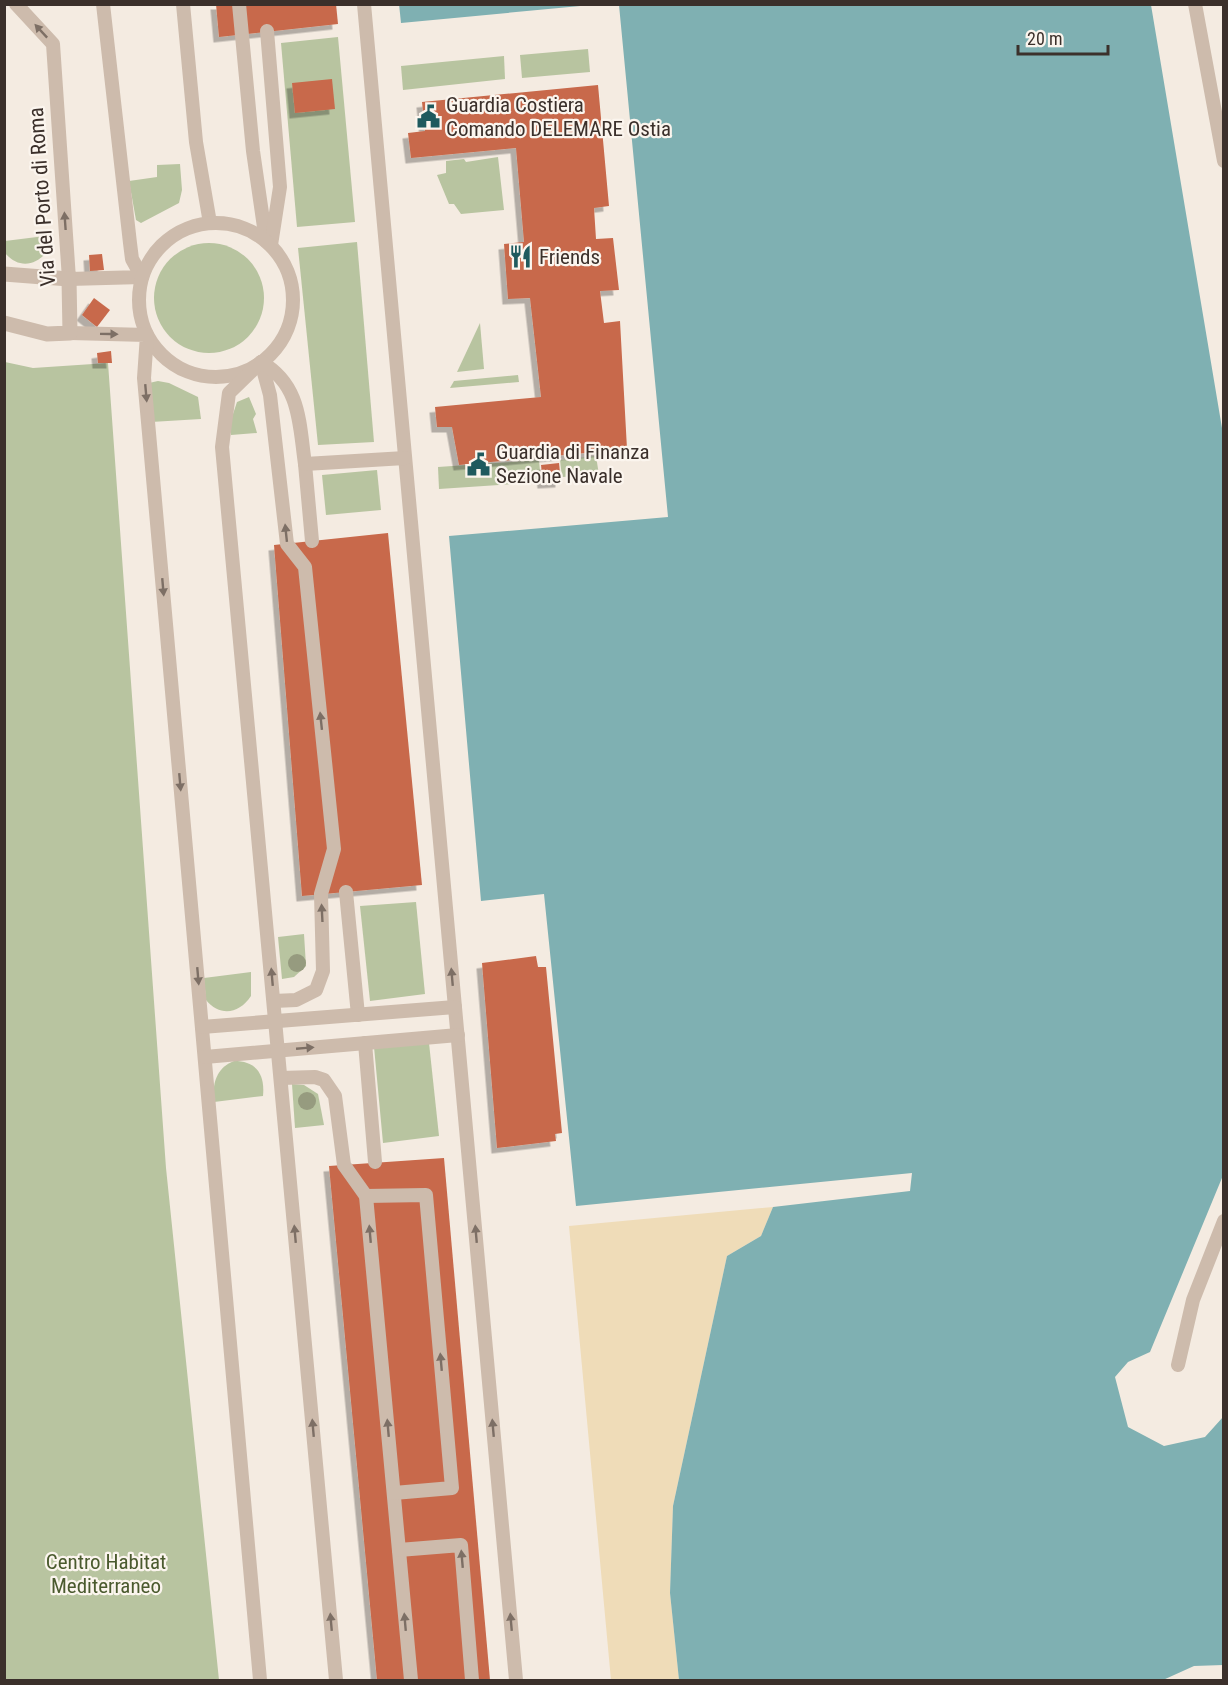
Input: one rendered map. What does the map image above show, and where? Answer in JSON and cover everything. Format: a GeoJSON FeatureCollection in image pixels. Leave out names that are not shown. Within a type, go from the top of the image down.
{"type":"FeatureCollection","features":[{"type":"Feature","properties":{"kind":"street"},"geometry":{"type":"LineString","coordinates":[[4,274],[69,279]]}},
{"type":"Feature","properties":{"kind":"street","name":"Via del Porto di Roma"},"geometry":{"type":"LineString","coordinates":[[69,279],[70,333]]}},
{"type":"Feature","properties":{"kind":"street"},"geometry":{"type":"LineString","coordinates":[[4,323],[47,334],[70,333]]}},
{"type":"Feature","properties":{"kind":"lane","name":"Via del Porto di Roma"},"geometry":{"type":"LineString","coordinates":[[16,4],[53,44],[69,279]]}},
{"type":"Feature","properties":{"kind":"lane"},"geometry":{"type":"LineString","coordinates":[[103,4],[126,220],[132,259],[142,277]]}},
{"type":"Feature","properties":{"kind":"lane"},"geometry":{"type":"LineString","coordinates":[[183,4],[196,142],[210,223]]}},
{"type":"Feature","properties":{"kind":"lane"},"geometry":{"type":"LineString","coordinates":[[246,4],[239,5],[253,151],[268,244]]}},
{"type":"Feature","properties":{"kind":"lane"},"geometry":{"type":"LineString","coordinates":[[364,4],[516,1680]]}},
{"type":"Feature","properties":{"kind":"lane"},"geometry":{"type":"LineString","coordinates":[[1195,4],[1224,161]]}},
{"type":"Feature","properties":{"kind":"lane"},"geometry":{"type":"LineString","coordinates":[[267,32],[280,187],[268,244]]}},
{"type":"Feature","properties":{"kind":"lane"},"geometry":{"type":"LineString","coordinates":[[261,362],[237,374],[211,377],[185,371],[163,356],[147,335],[140,316],[139,296],[142,277],[152,256],[167,240],[188,228],[210,223],[230,224],[249,230],[268,244],[281,259],[290,280],[293,303],[289,326],[278,346],[229,393],[222,447],[336,1680]]}},
{"type":"Feature","properties":{"kind":"lane"},"geometry":{"type":"LineString","coordinates":[[69,279],[142,277]]}},
{"type":"Feature","properties":{"kind":"lane"},"geometry":{"type":"LineString","coordinates":[[70,333],[147,335]]}},
{"type":"Feature","properties":{"kind":"lane"},"geometry":{"type":"LineString","coordinates":[[147,335],[144,378],[260,1680]]}},
{"type":"Feature","properties":{"kind":"lane"},"geometry":{"type":"LineString","coordinates":[[261,362],[274,370],[290,386],[297,409],[312,541]]}},
{"type":"Feature","properties":{"kind":"lane"},"geometry":{"type":"LineString","coordinates":[[261,362],[270,395],[287,544],[305,567],[334,849],[321,894],[323,971],[316,990],[296,1000],[274,1001]]}},
{"type":"Feature","properties":{"kind":"lane"},"geometry":{"type":"LineString","coordinates":[[305,464],[405,458]]}},
{"type":"Feature","properties":{"kind":"lane"},"geometry":{"type":"LineString","coordinates":[[346,892],[358,1015]]}},
{"type":"Feature","properties":{"kind":"lane"},"geometry":{"type":"LineString","coordinates":[[202,1027],[455,1007]]}},
{"type":"Feature","properties":{"kind":"lane"},"geometry":{"type":"LineString","coordinates":[[205,1057],[458,1035]]}},
{"type":"Feature","properties":{"kind":"lane"},"geometry":{"type":"LineString","coordinates":[[365,1043],[375,1162]]}},
{"type":"Feature","properties":{"kind":"lane"},"geometry":{"type":"LineString","coordinates":[[281,1078],[315,1077],[324,1080],[335,1096],[344,1165],[366,1196],[411,1680]]}},
{"type":"Feature","properties":{"kind":"lane"},"geometry":{"type":"LineString","coordinates":[[366,1196],[426,1195],[452,1488],[394,1493]]}},
{"type":"Feature","properties":{"kind":"lane"},"geometry":{"type":"LineString","coordinates":[[1178,1365],[1194,1300],[1224,1221]]}},
{"type":"Feature","properties":{"kind":"lane"},"geometry":{"type":"LineString","coordinates":[[399,1550],[461,1545],[472,1680]]}},
{"type":"Feature","properties":{"kind":"green space"},"geometry":{"type":"Polygon","coordinates":[[[338,37],[355,222],[297,227],[281,43],[338,37]]]}},
{"type":"Feature","properties":{"kind":"green space"},"geometry":{"type":"Polygon","coordinates":[[[588,49],[590,72],[522,78],[520,55],[588,49]]]}},
{"type":"Feature","properties":{"kind":"green space"},"geometry":{"type":"Polygon","coordinates":[[[504,56],[505,79],[403,90],[401,66],[504,56]]]}},
{"type":"Feature","properties":{"kind":"green space"},"geometry":{"type":"Polygon","coordinates":[[[498,157],[504,210],[461,214],[454,204],[449,204],[437,175],[446,173],[446,161],[464,159],[466,162],[498,157]]]}},
{"type":"Feature","properties":{"kind":"green space"},"geometry":{"type":"Polygon","coordinates":[[[180,164],[182,190],[179,203],[141,223],[136,220],[129,181],[157,177],[157,165],[180,164]]]}},
{"type":"Feature","properties":{"kind":"green space"},"geometry":{"type":"Polygon","coordinates":[[[53,235],[47,251],[35,262],[20,263],[12,260],[5,253],[5,241],[53,235]]]}},
{"type":"Feature","properties":{"kind":"green space"},"geometry":{"type":"Polygon","coordinates":[[[357,242],[374,442],[318,445],[298,248],[357,242]]]}},
{"type":"Feature","properties":{"kind":"green space"},"geometry":{"type":"Polygon","coordinates":[[[209,243],[230,247],[248,259],[260,277],[264,298],[260,319],[248,337],[230,349],[209,353],[188,349],[170,337],[158,319],[154,298],[158,277],[170,259],[188,247],[209,243]]]}},
{"type":"Feature","properties":{"kind":"green space"},"geometry":{"type":"Polygon","coordinates":[[[480,323],[484,369],[457,372],[480,323]]]}},
{"type":"Feature","properties":{"kind":"green space","name":"Centro Habitat Mediterraneo"},"geometry":{"type":"Polygon","coordinates":[[[5,362],[33,368],[108,363],[166,1168],[219,1680],[5,1680],[5,362]]]}},
{"type":"Feature","properties":{"kind":"green space"},"geometry":{"type":"Polygon","coordinates":[[[518,375],[519,382],[450,388],[454,381],[518,375]]]}},
{"type":"Feature","properties":{"kind":"green space"},"geometry":{"type":"Polygon","coordinates":[[[158,381],[169,383],[198,397],[201,419],[151,422],[149,383],[158,381]]]}},
{"type":"Feature","properties":{"kind":"green space"},"geometry":{"type":"Polygon","coordinates":[[[249,397],[256,414],[253,419],[257,433],[231,435],[231,420],[237,402],[249,397]]]}},
{"type":"Feature","properties":{"kind":"green space"},"geometry":{"type":"Polygon","coordinates":[[[596,456],[599,475],[562,477],[560,460],[596,456]]]}},
{"type":"Feature","properties":{"kind":"green space"},"geometry":{"type":"Polygon","coordinates":[[[539,460],[541,482],[439,489],[438,467],[539,460]]]}},
{"type":"Feature","properties":{"kind":"green space"},"geometry":{"type":"Polygon","coordinates":[[[377,470],[381,510],[326,515],[322,475],[377,470]]]}},
{"type":"Feature","properties":{"kind":"green space"},"geometry":{"type":"Polygon","coordinates":[[[416,902],[425,994],[370,1001],[360,906],[416,902]]]}},
{"type":"Feature","properties":{"kind":"green space"},"geometry":{"type":"Polygon","coordinates":[[[304,934],[306,966],[294,977],[282,979],[278,937],[304,934]]]}},
{"type":"Feature","properties":{"kind":"green space"},"geometry":{"type":"Polygon","coordinates":[[[251,972],[251,996],[241,1007],[223,1011],[206,1000],[204,978],[251,972]]]}},
{"type":"Feature","properties":{"kind":"green space"},"geometry":{"type":"Polygon","coordinates":[[[429,1043],[439,1136],[383,1143],[374,1047],[429,1043]]]}},
{"type":"Feature","properties":{"kind":"green space"},"geometry":{"type":"Polygon","coordinates":[[[234,1061],[249,1064],[258,1071],[263,1082],[263,1096],[214,1102],[216,1077],[223,1068],[234,1061]]]}},
{"type":"Feature","properties":{"kind":"green space"},"geometry":{"type":"Polygon","coordinates":[[[292,1084],[304,1085],[318,1094],[324,1125],[295,1128],[292,1084]]]}},
{"type":"Feature","properties":{"kind":"sand"},"geometry":{"type":"Polygon","coordinates":[[[773,1207],[761,1236],[727,1256],[673,1506],[670,1593],[679,1680],[611,1680],[569,1226],[773,1207]]]}},
{"type":"Feature","properties":{"kind":"water"},"geometry":{"type":"Polygon","coordinates":[[[399,4],[591,4],[591,5],[401,23],[399,4]]]}},
{"type":"Feature","properties":{"kind":"water"},"geometry":{"type":"Polygon","coordinates":[[[619,5],[1151,5],[1223,434],[1224,1173],[1150,1352],[1128,1362],[1115,1377],[1128,1427],[1164,1446],[1205,1437],[1223,1417],[1223,1665],[1194,1666],[1163,1680],[679,1680],[670,1593],[673,1506],[727,1256],[761,1236],[773,1207],[910,1191],[912,1173],[576,1206],[544,894],[481,901],[449,536],[668,517],[619,5]]]}},
{"type":"Feature","properties":{"kind":"building"},"geometry":{"type":"Polygon","coordinates":[[[216,4],[336,4],[338,24],[219,37],[216,4]]]}},
{"type":"Feature","properties":{"kind":"building"},"geometry":{"type":"Polygon","coordinates":[[[332,79],[335,109],[295,113],[292,83],[332,79]]]}},
{"type":"Feature","properties":{"kind":"building"},"geometry":{"type":"Polygon","coordinates":[[[598,85],[609,206],[594,208],[596,239],[613,238],[619,290],[600,291],[604,323],[620,321],[627,449],[459,465],[452,427],[437,427],[435,407],[541,397],[530,298],[508,299],[504,244],[524,242],[516,148],[411,158],[408,133],[425,131],[422,102],[598,85]]]}},
{"type":"Feature","properties":{"kind":"building"},"geometry":{"type":"Polygon","coordinates":[[[102,254],[104,270],[90,271],[89,255],[102,254]]]}},
{"type":"Feature","properties":{"kind":"building"},"geometry":{"type":"Polygon","coordinates":[[[94,298],[110,310],[97,327],[82,315],[94,298]]]}},
{"type":"Feature","properties":{"kind":"building"},"geometry":{"type":"Polygon","coordinates":[[[111,351],[112,363],[98,363],[97,353],[111,351]]]}},
{"type":"Feature","properties":{"kind":"building"},"geometry":{"type":"Polygon","coordinates":[[[559,463],[561,482],[543,483],[541,465],[559,463]]]}},
{"type":"Feature","properties":{"kind":"building"},"geometry":{"type":"Polygon","coordinates":[[[388,533],[422,885],[302,896],[274,545],[388,533]]]}},
{"type":"Feature","properties":{"kind":"building"},"geometry":{"type":"Polygon","coordinates":[[[536,956],[538,967],[546,967],[562,1133],[555,1134],[556,1141],[497,1148],[482,963],[536,956]]]}},
{"type":"Feature","properties":{"kind":"building"},"geometry":{"type":"Polygon","coordinates":[[[444,1158],[490,1680],[377,1680],[329,1166],[444,1158]]]}},
{"type":"Feature","properties":{"kind":"place","name":"Guardia Costiera Comando DELEMARE Ostia"},"geometry":{"type":"Point","coordinates":[428,117]}},
{"type":"Feature","properties":{"kind":"place","name":"Friends"},"geometry":{"type":"Point","coordinates":[521,257]}},
{"type":"Feature","properties":{"kind":"place","name":"Guardia di Finanza Sezione Navale"},"geometry":{"type":"Point","coordinates":[478,464]}}]}
